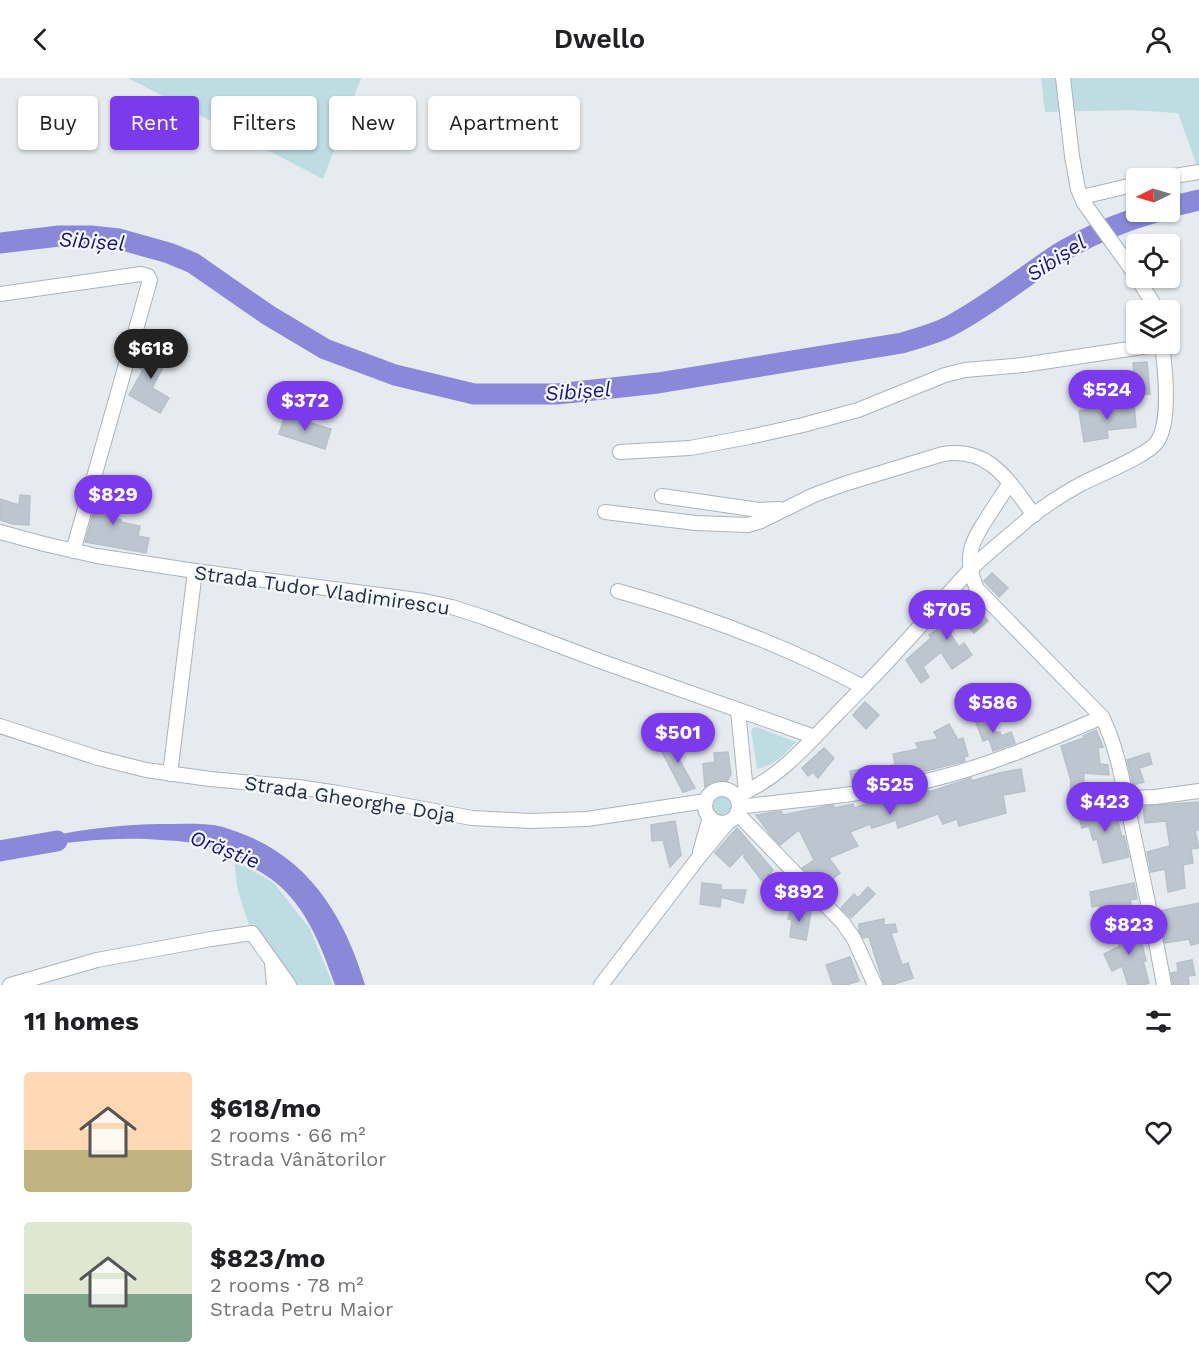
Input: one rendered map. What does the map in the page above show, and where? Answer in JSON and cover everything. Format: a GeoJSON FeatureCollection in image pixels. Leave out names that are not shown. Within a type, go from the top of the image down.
{"type":"FeatureCollection","features":[{"type":"Feature","properties":{"kind":"street"},"geometry":{"type":"LineString","coordinates":[[1063,78],[1078,189],[1083,200],[1126,261]]}},
{"type":"Feature","properties":{"kind":"street"},"geometry":{"type":"LineString","coordinates":[[1180,175],[1199,172]]}},
{"type":"Feature","properties":{"kind":"street"},"geometry":{"type":"LineString","coordinates":[[1083,200],[1126,187]]}},
{"type":"Feature","properties":{"kind":"street"},"geometry":{"type":"LineString","coordinates":[[0,294],[141,274],[148,276],[150,280],[73,551]]}},
{"type":"Feature","properties":{"kind":"street"},"geometry":{"type":"LineString","coordinates":[[620,452],[690,448],[803,425],[858,410],[945,375],[965,370],[1023,365],[1126,349]]}},
{"type":"Feature","properties":{"kind":"street"},"geometry":{"type":"LineString","coordinates":[[875,985],[854,939],[843,923],[737,806],[727,790],[716,790],[708,796],[705,807],[710,817],[718,822],[737,806],[767,780],[815,737],[900,649],[971,569],[1034,515],[1080,485],[1149,450],[1157,442],[1163,424],[1166,386],[1163,354]]}},
{"type":"Feature","properties":{"kind":"street"},"geometry":{"type":"LineString","coordinates":[[605,512],[696,523],[748,525],[844,484],[931,458],[964,452],[983,459],[997,468],[1034,515]]}},
{"type":"Feature","properties":{"kind":"street"},"geometry":{"type":"LineString","coordinates":[[1010,483],[975,536],[971,548],[973,580],[977,589],[1102,717],[1109,731],[1126,798],[1164,985]]}},
{"type":"Feature","properties":{"kind":"street"},"geometry":{"type":"LineString","coordinates":[[662,496],[759,510],[786,508]]}},
{"type":"Feature","properties":{"kind":"street","name":"Strada Tudor Vladimirescu"},"geometry":{"type":"LineString","coordinates":[[0,532],[73,551],[195,572],[424,601],[452,607],[483,616],[600,661],[815,737]]}},
{"type":"Feature","properties":{"kind":"street"},"geometry":{"type":"LineString","coordinates":[[170,774],[195,572]]}},
{"type":"Feature","properties":{"kind":"street"},"geometry":{"type":"LineString","coordinates":[[618,591],[747,633],[823,666],[863,687]]}},
{"type":"Feature","properties":{"kind":"street"},"geometry":{"type":"LineString","coordinates":[[601,985],[737,806],[738,710]]}},
{"type":"Feature","properties":{"kind":"street"},"geometry":{"type":"LineString","coordinates":[[737,806],[882,789],[930,780],[986,763],[1102,717]]}},
{"type":"Feature","properties":{"kind":"street","name":"Strada Gheorghe Doja"},"geometry":{"type":"LineString","coordinates":[[0,726],[130,767],[170,774],[298,787],[442,813],[500,820],[587,819],[706,801]]}},
{"type":"Feature","properties":{"kind":"street"},"geometry":{"type":"LineString","coordinates":[[767,780],[784,801]]}},
{"type":"Feature","properties":{"kind":"street"},"geometry":{"type":"LineString","coordinates":[[1126,798],[1155,797],[1199,790]]}},
{"type":"Feature","properties":{"kind":"street"},"geometry":{"type":"LineString","coordinates":[[699,857],[710,817]]}},
{"type":"Feature","properties":{"kind":"street"},"geometry":{"type":"LineString","coordinates":[[10,985],[97,960],[252,933],[289,985]]}},
{"type":"Feature","properties":{"kind":"street"},"geometry":{"type":"LineString","coordinates":[[272,961],[274,985]]}},
{"type":"Feature","properties":{"kind":"shaded area"},"geometry":{"type":"Polygon","coordinates":[[[128,78],[361,78],[354,96],[329,96],[329,150],[334,150],[323,179],[267,150],[317,150],[317,96],[211,96],[211,121],[199,115],[199,96],[163,96],[128,78]]]}},
{"type":"Feature","properties":{"kind":"shaded area"},"geometry":{"type":"Polygon","coordinates":[[[1041,78],[1199,78],[1199,172],[1178,113],[1130,110],[1045,112],[1041,78]]]}},
{"type":"Feature","properties":{"kind":"shaded area"},"geometry":{"type":"Polygon","coordinates":[[[757,727],[796,742],[774,762],[757,769],[751,731],[757,727]]]}},
{"type":"Feature","properties":{"kind":"shaded area"},"geometry":{"type":"Polygon","coordinates":[[[722,794],[730,797],[735,805],[722,819],[713,813],[710,806],[713,799],[722,794]]]}},
{"type":"Feature","properties":{"kind":"shaded area"},"geometry":{"type":"Polygon","coordinates":[[[234,860],[274,883],[310,929],[333,985],[294,985],[249,925],[238,891],[234,860]]]}},
{"type":"Feature","properties":{"kind":"water"},"geometry":{"type":"Polygon","coordinates":[[[159,824],[200,824],[223,827],[272,848],[292,863],[324,897],[337,917],[365,985],[335,985],[315,936],[295,902],[269,877],[222,852],[194,843],[145,839],[95,840],[29,847],[28,842],[93,829],[159,824]]]}},
{"type":"Feature","properties":{"kind":"building"},"geometry":{"type":"Polygon","coordinates":[[[152,345],[170,355],[152,388],[169,398],[160,413],[129,395],[143,370],[139,368],[152,345]]]}},
{"type":"Feature","properties":{"kind":"building"},"geometry":{"type":"Polygon","coordinates":[[[1147,362],[1150,394],[1126,396],[1125,380],[1134,379],[1133,363],[1147,362]]]}},
{"type":"Feature","properties":{"kind":"building"},"geometry":{"type":"Polygon","coordinates":[[[1134,403],[1136,427],[1107,430],[1108,438],[1084,442],[1079,411],[1134,403]]]}},
{"type":"Feature","properties":{"kind":"building"},"geometry":{"type":"Polygon","coordinates":[[[285,415],[331,429],[325,449],[279,434],[285,415]]]}},
{"type":"Feature","properties":{"kind":"building"},"geometry":{"type":"Polygon","coordinates":[[[102,483],[109,485],[107,494],[118,496],[113,519],[140,526],[138,536],[149,538],[146,553],[85,542],[102,483]]]}},
{"type":"Feature","properties":{"kind":"building"},"geometry":{"type":"Polygon","coordinates":[[[20,495],[30,496],[29,525],[0,520],[0,499],[19,505],[20,495]]]}},
{"type":"Feature","properties":{"kind":"building"},"geometry":{"type":"Polygon","coordinates":[[[992,573],[1008,588],[999,597],[984,581],[992,573]]]}},
{"type":"Feature","properties":{"kind":"building"},"geometry":{"type":"Polygon","coordinates":[[[966,597],[988,621],[974,633],[962,620],[949,632],[959,647],[964,643],[972,655],[952,669],[941,652],[923,667],[929,677],[921,683],[906,660],[931,638],[929,635],[955,617],[951,613],[954,611],[952,609],[966,597]]]}},
{"type":"Feature","properties":{"kind":"building"},"geometry":{"type":"Polygon","coordinates":[[[865,702],[879,715],[866,729],[853,715],[865,702]]]}},
{"type":"Feature","properties":{"kind":"building"},"geometry":{"type":"Polygon","coordinates":[[[989,714],[996,733],[1000,732],[1001,736],[1011,732],[1015,743],[993,751],[989,739],[983,741],[975,720],[989,714]]]}},
{"type":"Feature","properties":{"kind":"building"},"geometry":{"type":"Polygon","coordinates":[[[949,724],[958,740],[963,738],[968,756],[964,757],[965,761],[914,774],[852,783],[850,771],[895,765],[893,754],[918,749],[916,743],[938,739],[934,732],[949,724]]]}},
{"type":"Feature","properties":{"kind":"building"},"geometry":{"type":"Polygon","coordinates":[[[1096,730],[1103,747],[1098,748],[1100,764],[1108,765],[1109,775],[1084,773],[1083,798],[1070,797],[1071,781],[1061,746],[1084,738],[1083,736],[1096,730]]]}},
{"type":"Feature","properties":{"kind":"building"},"geometry":{"type":"Polygon","coordinates":[[[679,737],[686,748],[676,754],[695,788],[683,792],[661,750],[679,737]]]}},
{"type":"Feature","properties":{"kind":"building"},"geometry":{"type":"Polygon","coordinates":[[[824,748],[834,758],[818,778],[813,772],[808,776],[802,768],[824,748]]]}},
{"type":"Feature","properties":{"kind":"building"},"geometry":{"type":"Polygon","coordinates":[[[728,752],[731,774],[727,781],[705,787],[703,764],[715,762],[714,753],[728,752]]]}},
{"type":"Feature","properties":{"kind":"building"},"geometry":{"type":"Polygon","coordinates":[[[1149,753],[1152,764],[1139,768],[1144,782],[1133,785],[1127,760],[1149,753]]]}},
{"type":"Feature","properties":{"kind":"building"},"geometry":{"type":"Polygon","coordinates":[[[1021,769],[1025,791],[1003,795],[1006,813],[959,826],[957,819],[943,824],[938,814],[898,828],[896,820],[872,828],[870,824],[850,832],[858,846],[829,858],[840,873],[830,881],[824,873],[815,881],[802,868],[814,860],[799,830],[780,845],[756,815],[781,811],[783,815],[833,805],[835,808],[853,804],[854,808],[881,799],[928,790],[929,792],[971,778],[972,781],[1021,769]]]}},
{"type":"Feature","properties":{"kind":"building"},"geometry":{"type":"Polygon","coordinates":[[[1199,802],[1199,830],[1195,830],[1199,848],[1191,849],[1193,863],[1183,865],[1185,888],[1168,892],[1165,869],[1151,872],[1147,852],[1170,846],[1166,821],[1145,823],[1143,806],[1199,802]]]}},
{"type":"Feature","properties":{"kind":"building"},"geometry":{"type":"Polygon","coordinates":[[[1103,803],[1109,821],[1117,818],[1129,857],[1103,863],[1097,839],[1093,840],[1089,826],[1082,828],[1077,812],[1103,803]]]}},
{"type":"Feature","properties":{"kind":"building"},"geometry":{"type":"Polygon","coordinates":[[[675,821],[681,855],[670,867],[663,840],[652,841],[651,825],[675,821]]]}},
{"type":"Feature","properties":{"kind":"building"},"geometry":{"type":"Polygon","coordinates":[[[737,828],[773,870],[763,882],[744,857],[744,852],[730,867],[715,853],[737,828]]]}},
{"type":"Feature","properties":{"kind":"building"},"geometry":{"type":"Polygon","coordinates":[[[702,883],[721,885],[721,890],[746,890],[743,903],[721,897],[720,907],[700,904],[702,883]]]}},
{"type":"Feature","properties":{"kind":"building"},"geometry":{"type":"Polygon","coordinates":[[[1134,883],[1137,899],[1130,900],[1131,905],[1100,914],[1099,905],[1092,907],[1090,892],[1134,883]]]}},
{"type":"Feature","properties":{"kind":"building"},"geometry":{"type":"Polygon","coordinates":[[[868,887],[875,894],[851,918],[841,908],[854,894],[858,898],[868,887]]]}},
{"type":"Feature","properties":{"kind":"building"},"geometry":{"type":"Polygon","coordinates":[[[1199,903],[1199,943],[1191,945],[1189,939],[1165,943],[1159,911],[1199,903]]]}},
{"type":"Feature","properties":{"kind":"building"},"geometry":{"type":"Polygon","coordinates":[[[791,908],[811,912],[806,940],[790,937],[792,920],[788,919],[791,908]]]}},
{"type":"Feature","properties":{"kind":"building"},"geometry":{"type":"Polygon","coordinates":[[[884,919],[884,925],[895,924],[897,932],[891,933],[902,965],[908,963],[913,978],[892,985],[884,985],[869,937],[863,938],[859,931],[859,924],[884,919]]]}},
{"type":"Feature","properties":{"kind":"building"},"geometry":{"type":"Polygon","coordinates":[[[1137,923],[1149,983],[1128,985],[1122,966],[1112,971],[1104,954],[1120,946],[1114,935],[1128,930],[1126,924],[1137,923]]]}},
{"type":"Feature","properties":{"kind":"building"},"geometry":{"type":"Polygon","coordinates":[[[850,957],[859,981],[846,985],[833,985],[826,965],[850,957]]]}},
{"type":"Feature","properties":{"kind":"building"},"geometry":{"type":"Polygon","coordinates":[[[1192,960],[1195,975],[1188,976],[1189,985],[1173,985],[1171,973],[1178,972],[1177,963],[1192,960]]]}},
{"type":"Feature","properties":{"kind":"waterway","name":"Sibișel"},"geometry":{"type":"LineString","coordinates":[[1180,205],[1199,200]]}},
{"type":"Feature","properties":{"kind":"waterway","name":"Sibișel"},"geometry":{"type":"LineString","coordinates":[[0,243],[59,236],[119,239],[169,253],[193,263],[268,315],[325,349],[395,375],[474,394],[557,394],[658,383],[902,343],[920,338],[964,318],[1081,241],[1127,222]]}},
{"type":"Feature","properties":{"kind":"waterway","name":"Orăștie"},"geometry":{"type":"LineString","coordinates":[[0,851],[57,841]]}}]}
